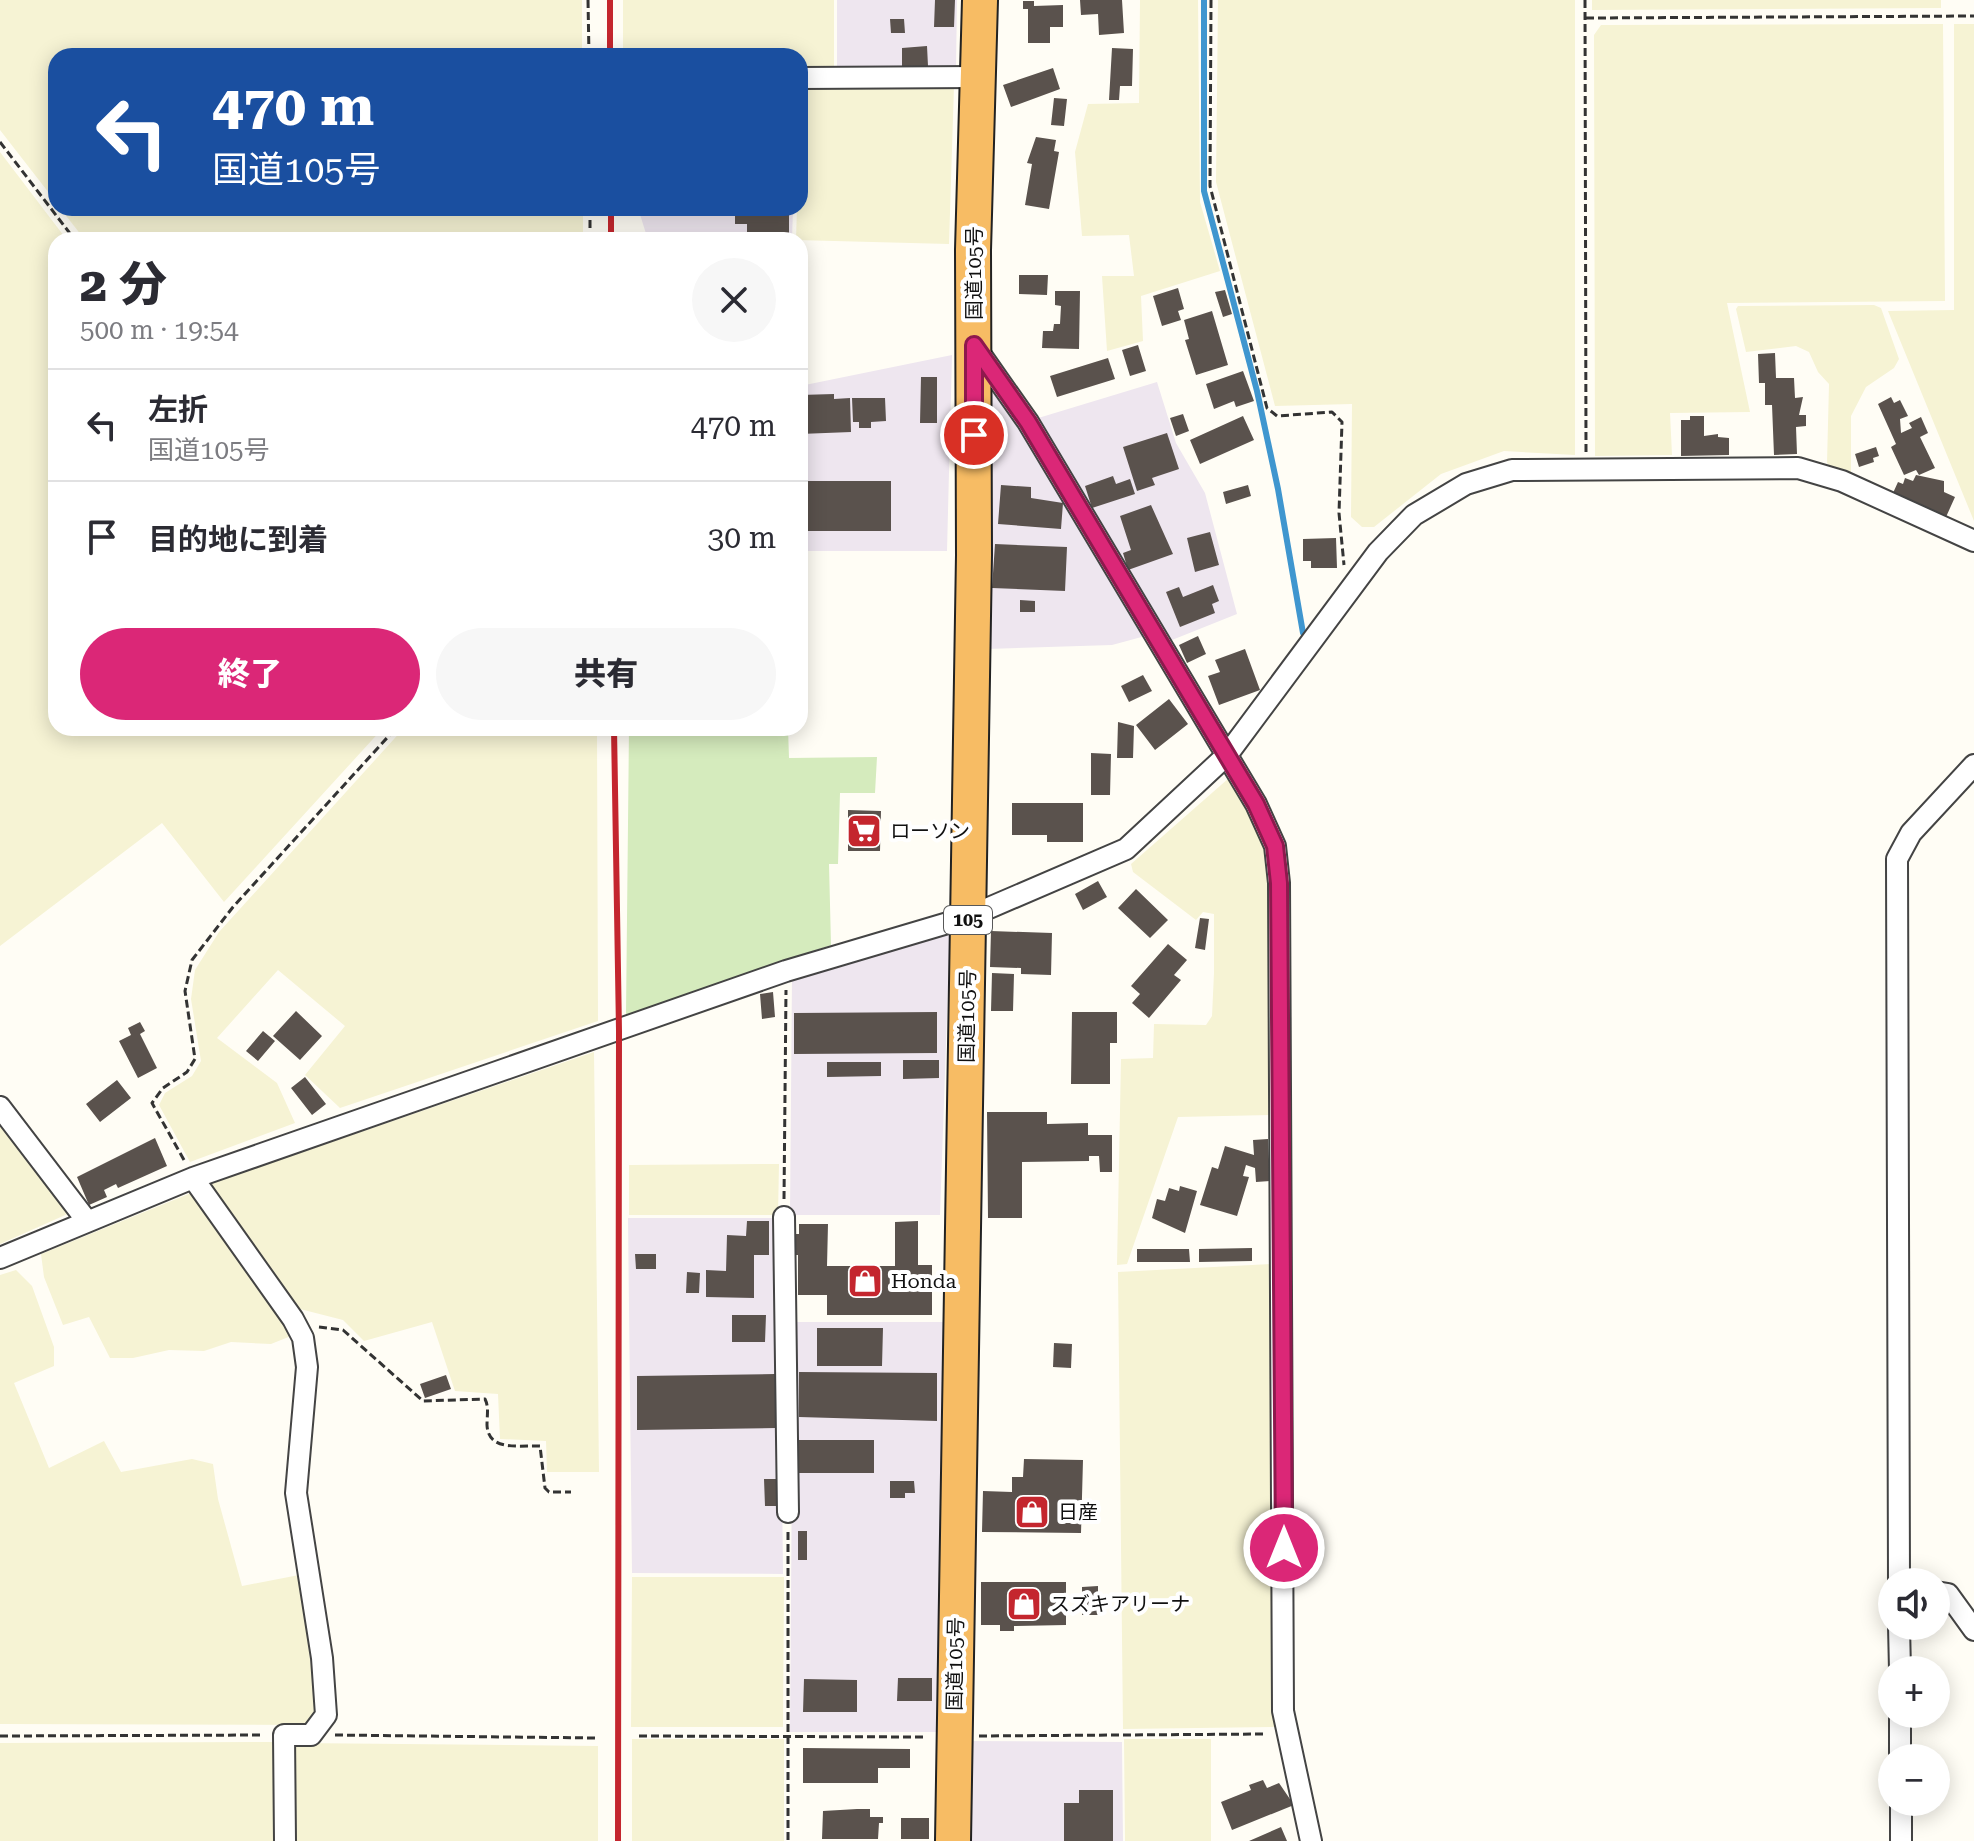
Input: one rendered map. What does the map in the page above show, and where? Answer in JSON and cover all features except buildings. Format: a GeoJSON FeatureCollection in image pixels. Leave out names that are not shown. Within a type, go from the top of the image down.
{"type":"FeatureCollection","features":[{"type":"Feature","properties":{"kind":"highway","name":"国道105号"},"geometry":{"type":"LineString","coordinates":[[953,1841],[980,0]]}},
{"type":"Feature","properties":{"kind":"street"},"geometry":{"type":"LineString","coordinates":[[808,78],[978,77]]}},
{"type":"Feature","properties":{"kind":"street"},"geometry":{"type":"LineString","coordinates":[[974,345],[1028,422],[1227,755],[1275,846],[1279,883],[1283,1711],[1309,1820],[1311,1841]]}},
{"type":"Feature","properties":{"kind":"street"},"geometry":{"type":"LineString","coordinates":[[0,1258],[193,1178],[786,971],[968,917],[1126,849],[1227,755],[1357,579],[1414,515],[1466,484],[1512,470],[1798,468],[1842,481],[1974,541]]}},
{"type":"Feature","properties":{"kind":"street"},"geometry":{"type":"LineString","coordinates":[[1899,1568],[1897,859],[1911,833],[1974,765]]}},
{"type":"Feature","properties":{"kind":"street"},"geometry":{"type":"LineString","coordinates":[[0,1107],[87,1221]]}},
{"type":"Feature","properties":{"kind":"street"},"geometry":{"type":"LineString","coordinates":[[193,1178],[300,1331],[307,1367],[296,1493],[322,1658],[326,1715],[311,1735],[284,1735],[285,1841]]}},
{"type":"Feature","properties":{"kind":"street"},"geometry":{"type":"LineString","coordinates":[[784,1217],[788,1512]]}},
{"type":"Feature","properties":{"kind":"street"},"geometry":{"type":"LineString","coordinates":[[1950,1597],[1974,1630]]}},
{"type":"Feature","properties":{"kind":"street"},"geometry":{"type":"LineString","coordinates":[[1901,1816],[1901,1841]]}},
{"type":"Feature","properties":{"kind":"path"},"geometry":{"type":"LineString","coordinates":[[588,0],[589,48]]}},
{"type":"Feature","properties":{"kind":"path"},"geometry":{"type":"LineString","coordinates":[[1211,0],[1210,186],[1267,408],[1277,416],[1332,412],[1342,422],[1339,513],[1345,567],[1357,579]]}},
{"type":"Feature","properties":{"kind":"path"},"geometry":{"type":"LineString","coordinates":[[1585,0],[1586,469]]}},
{"type":"Feature","properties":{"kind":"path"},"geometry":{"type":"LineString","coordinates":[[1585,18],[1974,16]]}},
{"type":"Feature","properties":{"kind":"path"},"geometry":{"type":"LineString","coordinates":[[0,142],[48,205]]}},
{"type":"Feature","properties":{"kind":"path"},"geometry":{"type":"LineString","coordinates":[[57,216],[69,232]]}},
{"type":"Feature","properties":{"kind":"path"},"geometry":{"type":"LineString","coordinates":[[193,1178],[152,1103],[163,1088],[187,1072],[195,1059],[185,991],[192,960],[233,907],[389,736]]}},
{"type":"Feature","properties":{"kind":"path"},"geometry":{"type":"LineString","coordinates":[[784,1217],[786,971]]}},
{"type":"Feature","properties":{"kind":"path"},"geometry":{"type":"LineString","coordinates":[[300,1331],[318,1327],[343,1330],[423,1401],[485,1399],[487,1431],[492,1440],[498,1445],[540,1446],[545,1488],[549,1492],[571,1492]]}},
{"type":"Feature","properties":{"kind":"path"},"geometry":{"type":"LineString","coordinates":[[788,1512],[788,1841]]}},
{"type":"Feature","properties":{"kind":"path"},"geometry":{"type":"LineString","coordinates":[[639,1736],[954,1737],[1287,1733]]}},
{"type":"Feature","properties":{"kind":"path"},"geometry":{"type":"LineString","coordinates":[[0,1736],[284,1735]]}},
{"type":"Feature","properties":{"kind":"path"},"geometry":{"type":"LineString","coordinates":[[311,1735],[596,1738]]}},
{"type":"Feature","properties":{"kind":"shaded area"},"geometry":{"type":"Polygon","coordinates":[[[0,0],[582,0],[582,48],[48,48],[48,192],[0,130],[0,0]]]}},
{"type":"Feature","properties":{"kind":"shaded area"},"geometry":{"type":"Polygon","coordinates":[[[623,0],[834,0],[834,72],[808,72],[808,48],[623,48],[623,0]]]}},
{"type":"Feature","properties":{"kind":"shaded area"},"geometry":{"type":"Polygon","coordinates":[[[837,0],[957,0],[956,68],[837,70],[837,0]]]}},
{"type":"Feature","properties":{"kind":"shaded area"},"geometry":{"type":"Polygon","coordinates":[[[1140,0],[1198,0],[1200,202],[1220,271],[1141,296],[1143,341],[1107,351],[1102,276],[1134,276],[1129,235],[1082,236],[1075,152],[1088,104],[1139,103],[1140,0]]]}},
{"type":"Feature","properties":{"kind":"shaded area"},"geometry":{"type":"Polygon","coordinates":[[[1218,0],[1575,0],[1575,455],[1504,451],[1441,474],[1374,527],[1362,527],[1351,517],[1352,404],[1275,406],[1216,182],[1218,0]]]}},
{"type":"Feature","properties":{"kind":"shaded area"},"geometry":{"type":"Polygon","coordinates":[[[1592,0],[1941,0],[1941,8],[1592,10],[1592,0]]]}},
{"type":"Feature","properties":{"kind":"shaded area"},"geometry":{"type":"Polygon","coordinates":[[[1943,24],[1945,301],[1727,303],[1750,412],[1670,413],[1672,455],[1595,456],[1594,35],[1601,25],[1943,24]]]}},
{"type":"Feature","properties":{"kind":"shaded area"},"geometry":{"type":"Polygon","coordinates":[[[1954,24],[1974,24],[1974,521],[1888,311],[1954,310],[1954,24]]]}},
{"type":"Feature","properties":{"kind":"shaded area"},"geometry":{"type":"Polygon","coordinates":[[[808,86],[954,86],[949,244],[808,240],[808,232],[796,232],[797,216],[808,216],[808,86]]]}},
{"type":"Feature","properties":{"kind":"shaded area"},"geometry":{"type":"Polygon","coordinates":[[[0,152],[61,232],[48,232],[48,736],[376,736],[224,902],[162,823],[0,946],[0,152]]]}},
{"type":"Feature","properties":{"kind":"shaded area"},"geometry":{"type":"Polygon","coordinates":[[[66,216],[583,216],[583,232],[79,232],[66,216]]]}},
{"type":"Feature","properties":{"kind":"shaded area"},"geometry":{"type":"Polygon","coordinates":[[[640,216],[793,216],[792,232],[646,232],[640,216]]]}},
{"type":"Feature","properties":{"kind":"shaded area"},"geometry":{"type":"Polygon","coordinates":[[[1874,305],[1881,308],[1899,359],[1894,368],[1866,387],[1851,416],[1851,472],[1835,471],[1827,463],[1829,384],[1818,372],[1809,352],[1796,346],[1746,352],[1736,309],[1738,306],[1874,305]]]}},
{"type":"Feature","properties":{"kind":"shaded area"},"geometry":{"type":"Polygon","coordinates":[[[952,355],[947,551],[808,551],[808,384],[952,355]]]}},
{"type":"Feature","properties":{"kind":"shaded area"},"geometry":{"type":"Polygon","coordinates":[[[992,382],[1149,635],[1112,645],[987,649],[987,389],[992,382]]]}},
{"type":"Feature","properties":{"kind":"shaded area"},"geometry":{"type":"Polygon","coordinates":[[[1157,382],[1176,443],[1205,493],[1237,614],[1167,642],[1035,419],[1157,382]]]}},
{"type":"Feature","properties":{"kind":"shaded area"},"geometry":{"type":"Polygon","coordinates":[[[397,736],[597,736],[598,1021],[340,1108],[305,1075],[345,1026],[278,970],[217,1038],[277,1083],[295,1123],[190,1162],[159,1105],[165,1093],[192,1076],[201,1061],[191,999],[195,970],[219,932],[397,736]]]}},
{"type":"Feature","properties":{"kind":"shaded area"},"geometry":{"type":"Polygon","coordinates":[[[1229,778],[1268,846],[1270,1115],[1178,1117],[1127,1264],[1117,1265],[1121,1059],[1153,1058],[1154,1024],[1206,1025],[1212,1016],[1214,973],[1214,914],[1203,912],[1196,920],[1133,872],[1131,864],[1229,778]]]}},
{"type":"Feature","properties":{"kind":"shaded area"},"geometry":{"type":"Polygon","coordinates":[[[950,930],[940,1215],[790,1215],[792,977],[950,930]]]}},
{"type":"Feature","properties":{"kind":"shaded area"},"geometry":{"type":"Polygon","coordinates":[[[594,1052],[599,1472],[547,1472],[546,1441],[500,1439],[498,1394],[455,1391],[432,1322],[364,1341],[343,1320],[296,1308],[206,1185],[594,1052]]]}},
{"type":"Feature","properties":{"kind":"shaded area"},"geometry":{"type":"Polygon","coordinates":[[[0,1119],[72,1212],[0,1244],[0,1119]]]}},
{"type":"Feature","properties":{"kind":"shaded area"},"geometry":{"type":"Polygon","coordinates":[[[779,1164],[778,1215],[629,1215],[629,1165],[779,1164]]]}},
{"type":"Feature","properties":{"kind":"shaded area"},"geometry":{"type":"Polygon","coordinates":[[[191,1193],[285,1321],[291,1336],[271,1344],[231,1342],[204,1351],[169,1350],[133,1358],[110,1358],[89,1317],[63,1325],[44,1277],[41,1254],[191,1193]]]}},
{"type":"Feature","properties":{"kind":"shaded area"},"geometry":{"type":"Polygon","coordinates":[[[628,1218],[779,1218],[783,1574],[632,1573],[628,1218]]]}},
{"type":"Feature","properties":{"kind":"shaded area"},"geometry":{"type":"Polygon","coordinates":[[[1271,1264],[1277,1727],[1123,1729],[1118,1272],[1271,1264]]]}},
{"type":"Feature","properties":{"kind":"shaded area"},"geometry":{"type":"Polygon","coordinates":[[[16,1270],[32,1286],[54,1347],[54,1366],[14,1383],[49,1468],[104,1441],[121,1472],[192,1459],[213,1464],[218,1499],[242,1586],[299,1575],[317,1712],[306,1725],[0,1724],[0,1275],[16,1270]]]}},
{"type":"Feature","properties":{"kind":"shaded area"},"geometry":{"type":"Polygon","coordinates":[[[793,1322],[945,1322],[943,1732],[790,1732],[793,1322]]]}},
{"type":"Feature","properties":{"kind":"shaded area"},"geometry":{"type":"Polygon","coordinates":[[[632,1577],[784,1577],[783,1727],[631,1727],[632,1577]]]}},
{"type":"Feature","properties":{"kind":"shaded area"},"geometry":{"type":"Polygon","coordinates":[[[632,1739],[784,1739],[784,1841],[632,1841],[632,1739]]]}},
{"type":"Feature","properties":{"kind":"shaded area"},"geometry":{"type":"Polygon","coordinates":[[[1124,1739],[1211,1739],[1211,1841],[1125,1841],[1124,1739]]]}},
{"type":"Feature","properties":{"kind":"shaded area"},"geometry":{"type":"Polygon","coordinates":[[[965,1741],[1122,1742],[1123,1841],[963,1841],[965,1741]]]}},
{"type":"Feature","properties":{"kind":"shaded area"},"geometry":{"type":"Polygon","coordinates":[[[273,1742],[273,1841],[0,1841],[0,1743],[273,1742]]]}},
{"type":"Feature","properties":{"kind":"shaded area"},"geometry":{"type":"Polygon","coordinates":[[[297,1743],[598,1746],[598,1841],[293,1841],[292,1759],[297,1743]]]}},
{"type":"Feature","properties":{"kind":"green space"},"geometry":{"type":"Polygon","coordinates":[[[629,736],[788,736],[789,758],[877,757],[875,793],[840,793],[838,864],[829,864],[831,945],[626,1015],[629,736]]]}},
{"type":"Feature","properties":{"kind":"waterway"},"geometry":{"type":"LineString","coordinates":[[1204,0],[1204,191],[1257,391],[1303,633]]}},
{"type":"Feature","properties":{"kind":"railway"},"geometry":{"type":"LineString","coordinates":[[610,0],[610,48]]}},
{"type":"Feature","properties":{"kind":"railway"},"geometry":{"type":"LineString","coordinates":[[611,216],[611,232]]}},
{"type":"Feature","properties":{"kind":"railway"},"geometry":{"type":"LineString","coordinates":[[614,736],[619,1031],[618,1841]]}},
{"type":"Feature","properties":{"kind":"place","name":"ローソン"},"geometry":{"type":"Point","coordinates":[864,831]}},
{"type":"Feature","properties":{"kind":"place","name":"Honda"},"geometry":{"type":"Point","coordinates":[865,1281]}},
{"type":"Feature","properties":{"kind":"place","name":"日産"},"geometry":{"type":"Point","coordinates":[1032,1512]}},
{"type":"Feature","properties":{"kind":"place","name":"スズキアリーナ"},"geometry":{"type":"Point","coordinates":[1024,1604]}},
{"type":"Feature","properties":{"kind":"route"},"geometry":{"type":"LineString","coordinates":[[974,435],[974,345],[1028,422],[1147,618],[1256,804],[1275,846],[1279,883],[1284,1548]]}}]}
